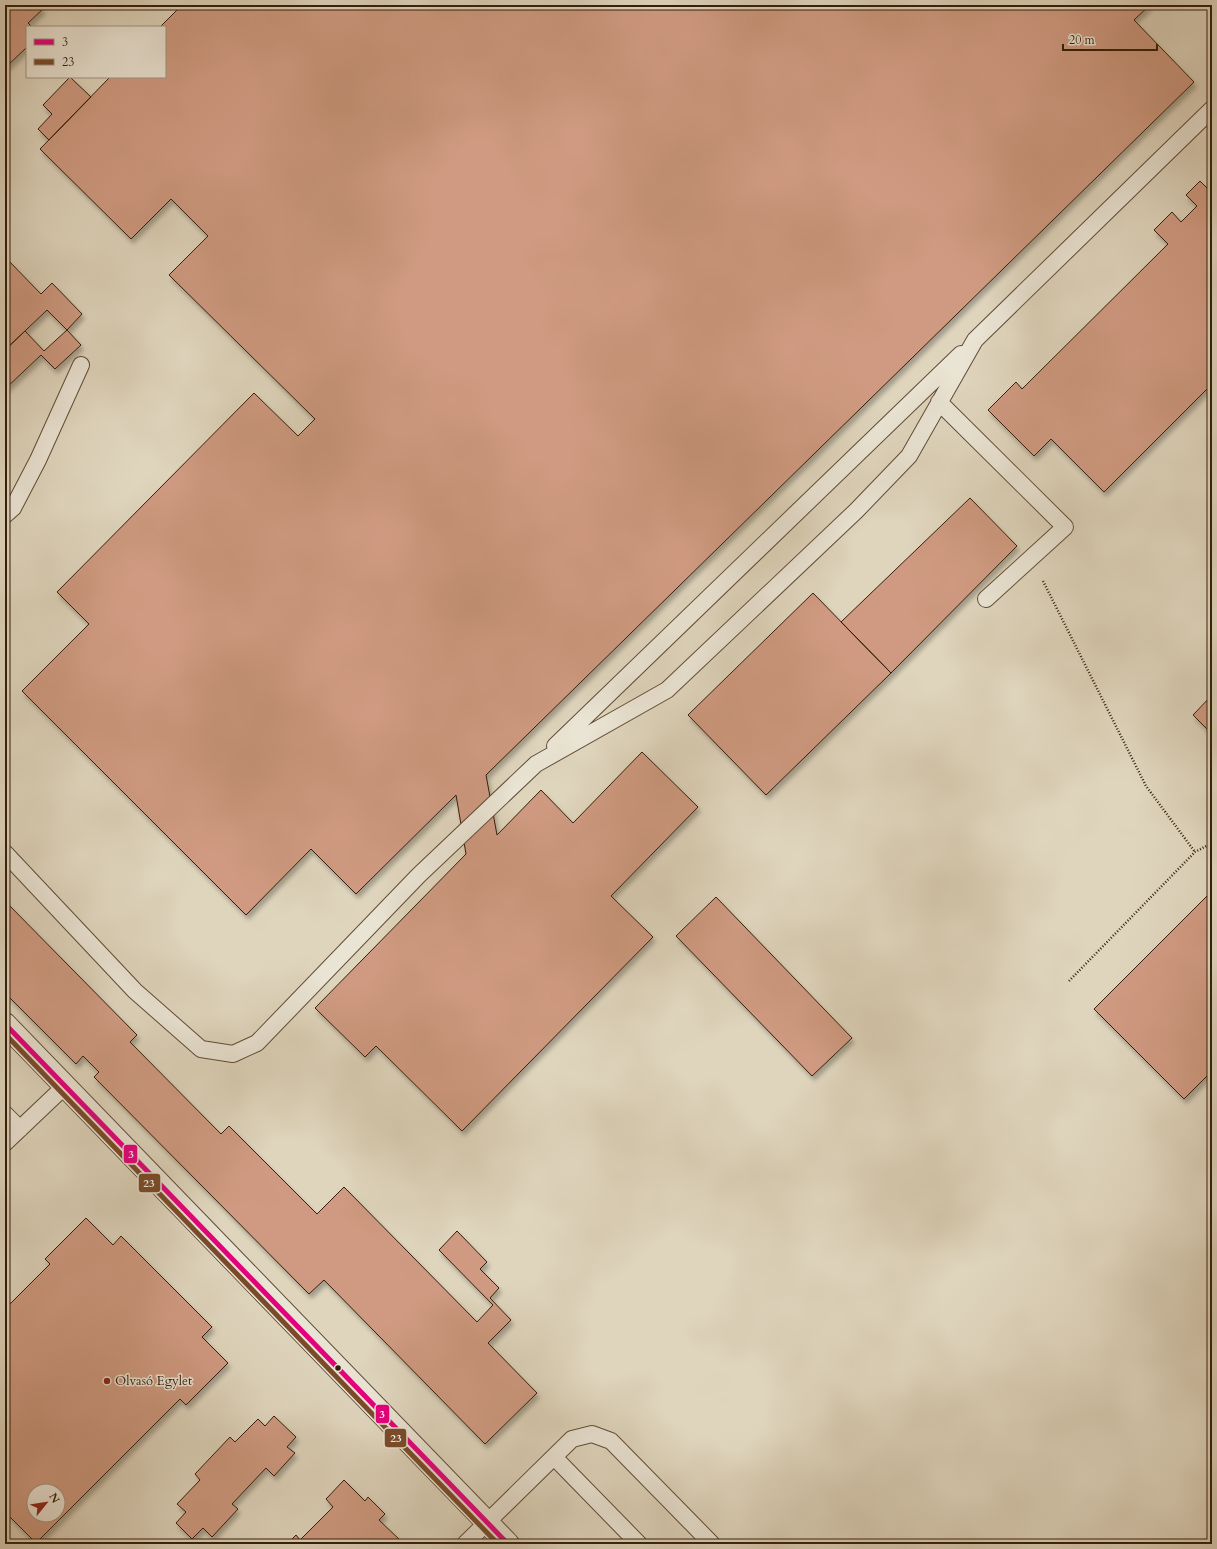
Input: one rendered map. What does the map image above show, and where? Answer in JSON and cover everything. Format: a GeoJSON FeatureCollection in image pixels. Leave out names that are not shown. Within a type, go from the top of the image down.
{"type":"FeatureCollection","features":[{"type":"Feature","properties":{"kind":"street"},"geometry":{"type":"LineString","coordinates":[[5,1024],[508,1544]]}},
{"type":"Feature","properties":{"kind":"lane"},"geometry":{"type":"LineString","coordinates":[[5,853],[135,991],[201,1049],[233,1054],[257,1043],[418,875],[536,764],[1212,109]]}},
{"type":"Feature","properties":{"kind":"lane"},"geometry":{"type":"LineString","coordinates":[[536,764],[667,690],[862,506],[909,456],[975,340]]}},
{"type":"Feature","properties":{"kind":"lane"},"geometry":{"type":"LineString","coordinates":[[5,515],[12,508],[38,460],[81,365]]}},
{"type":"Feature","properties":{"kind":"lane"},"geometry":{"type":"LineString","coordinates":[[939,402],[1065,527],[986,599]]}},
{"type":"Feature","properties":{"kind":"lane"},"geometry":{"type":"LineString","coordinates":[[5,1143],[65,1086]]}},
{"type":"Feature","properties":{"kind":"lane"},"geometry":{"type":"LineString","coordinates":[[5,1114],[20,1129]]}},
{"type":"Feature","properties":{"kind":"lane"},"geometry":{"type":"LineString","coordinates":[[466,1544],[572,1439],[592,1434],[611,1440],[712,1544]]}},
{"type":"Feature","properties":{"kind":"lane"},"geometry":{"type":"LineString","coordinates":[[554,1457],[639,1544]]}},
{"type":"Feature","properties":{"kind":"path"},"geometry":{"type":"LineString","coordinates":[[1031,558],[1146,786],[1195,852]]}},
{"type":"Feature","properties":{"kind":"path"},"geometry":{"type":"LineString","coordinates":[[1068,981],[1195,852],[1212,843]]}},
{"type":"Feature","properties":{"kind":"building"},"geometry":{"type":"Polygon","coordinates":[[[5,5],[39,5],[43,9],[28,23],[31,26],[26,26],[26,48],[5,68],[5,5]]]}},
{"type":"Feature","properties":{"kind":"building"},"geometry":{"type":"Polygon","coordinates":[[[182,5],[1150,5],[1134,20],[1194,82],[486,775],[497,835],[541,790],[573,823],[642,752],[698,807],[611,896],[653,937],[462,1131],[376,1046],[365,1057],[315,1008],[466,854],[456,795],[356,894],[311,849],[246,915],[22,691],[89,624],[57,592],[254,393],[298,436],[315,419],[169,275],[208,236],[171,199],[131,239],[40,149],[109,78],[166,78],[166,26],[161,26],[182,5]]]}},
{"type":"Feature","properties":{"kind":"building"},"geometry":{"type":"Polygon","coordinates":[[[69,78],[71,78],[91,97],[49,140],[38,129],[52,114],[43,105],[69,78]]]}},
{"type":"Feature","properties":{"kind":"building"},"geometry":{"type":"Polygon","coordinates":[[[1200,181],[1210,191],[1212,189],[1212,384],[1104,492],[1051,439],[1034,456],[988,410],[1016,382],[1022,389],[1168,244],[1154,230],[1172,212],[1181,222],[1197,206],[1186,195],[1200,181]]]}},
{"type":"Feature","properties":{"kind":"building"},"geometry":{"type":"Polygon","coordinates":[[[5,257],[41,294],[52,283],[82,314],[67,330],[47,310],[5,350],[5,257]]]}},
{"type":"Feature","properties":{"kind":"building"},"geometry":{"type":"Polygon","coordinates":[[[67,330],[81,345],[55,369],[41,355],[5,389],[5,350],[25,331],[44,351],[67,330]]]}},
{"type":"Feature","properties":{"kind":"building"},"geometry":{"type":"Polygon","coordinates":[[[970,498],[1017,546],[891,673],[841,622],[970,498]]]}},
{"type":"Feature","properties":{"kind":"building"},"geometry":{"type":"Polygon","coordinates":[[[813,593],[891,673],[766,795],[688,715],[813,593]]]}},
{"type":"Feature","properties":{"kind":"building"},"geometry":{"type":"Polygon","coordinates":[[[1212,695],[1212,734],[1193,715],[1212,695]]]}},
{"type":"Feature","properties":{"kind":"building"},"geometry":{"type":"Polygon","coordinates":[[[1212,891],[1212,1071],[1184,1099],[1094,1009],[1212,891]]]}},
{"type":"Feature","properties":{"kind":"building"},"geometry":{"type":"Polygon","coordinates":[[[716,897],[852,1038],[812,1076],[676,936],[716,897]]]}},
{"type":"Feature","properties":{"kind":"building"},"geometry":{"type":"Polygon","coordinates":[[[5,901],[137,1035],[130,1042],[221,1134],[229,1126],[317,1214],[344,1187],[477,1322],[493,1305],[439,1250],[457,1231],[487,1262],[480,1269],[499,1288],[490,1298],[511,1320],[488,1343],[537,1393],[485,1444],[324,1280],[309,1294],[94,1077],[99,1072],[83,1056],[76,1064],[5,993],[5,901]]]}},
{"type":"Feature","properties":{"kind":"building","name":"Olvasó Egylet"},"geometry":{"type":"Polygon","coordinates":[[[86,1218],[113,1245],[121,1236],[212,1327],[202,1337],[228,1363],[186,1405],[180,1399],[66,1513],[66,1483],[26,1483],[26,1523],[56,1523],[36,1543],[5,1512],[5,1309],[50,1264],[45,1259],[86,1218]]]}},
{"type":"Feature","properties":{"kind":"building"},"geometry":{"type":"Polygon","coordinates":[[[274,1416],[296,1437],[287,1447],[295,1453],[274,1476],[266,1468],[232,1504],[238,1509],[212,1537],[203,1528],[192,1539],[176,1523],[186,1512],[177,1504],[200,1480],[195,1474],[230,1437],[235,1442],[258,1419],[265,1426],[274,1416]]]}},
{"type":"Feature","properties":{"kind":"building"},"geometry":{"type":"Polygon","coordinates":[[[344,1480],[365,1501],[368,1497],[385,1514],[379,1520],[402,1542],[400,1544],[287,1544],[296,1535],[300,1540],[333,1507],[326,1499],[344,1480]]]}},
{"type":"Feature","properties":{"kind":"transit line","name":"3"},"geometry":{"type":"LineString","coordinates":[[5,1024],[508,1544]]}},
{"type":"Feature","properties":{"kind":"transit line","name":"23"},"geometry":{"type":"LineString","coordinates":[[5,1034],[498,1544]]}},
{"type":"Feature","properties":{"kind":"place","name":"Olvasó Egylet"},"geometry":{"type":"Point","coordinates":[107,1381]}}]}
